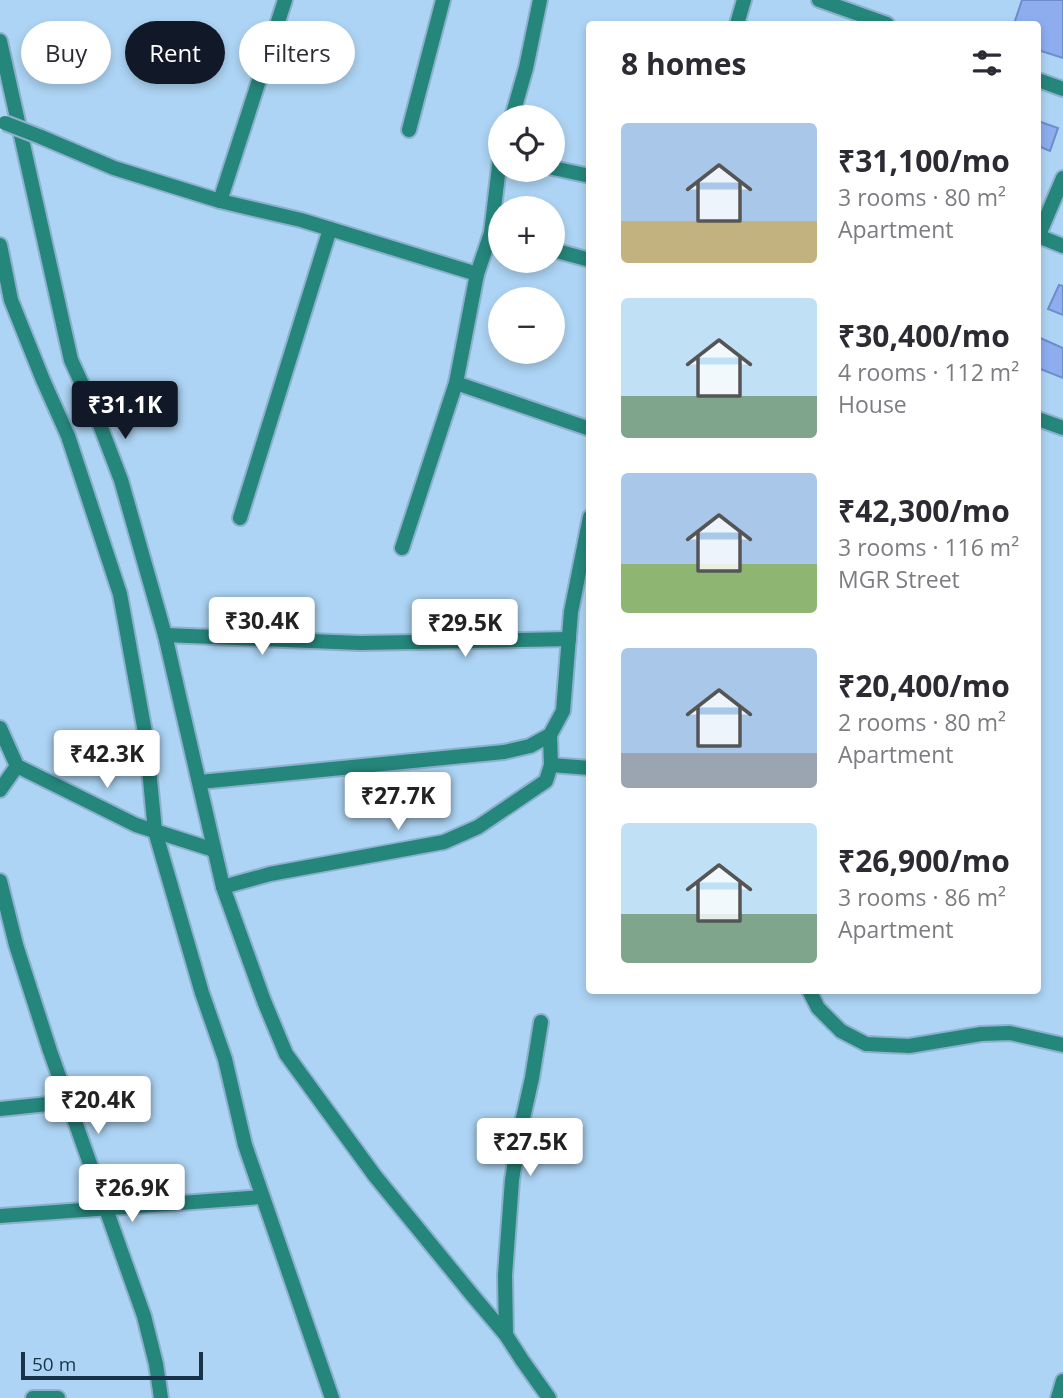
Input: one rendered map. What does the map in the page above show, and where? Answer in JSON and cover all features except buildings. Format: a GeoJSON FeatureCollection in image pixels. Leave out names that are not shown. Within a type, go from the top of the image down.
{"type":"FeatureCollection","features":[{"type":"Feature","properties":{"kind":"street"},"geometry":{"type":"LineString","coordinates":[[220,201],[285,0]]}},
{"type":"Feature","properties":{"kind":"street"},"geometry":{"type":"LineString","coordinates":[[409,130],[443,0]]}},
{"type":"Feature","properties":{"kind":"street"},"geometry":{"type":"LineString","coordinates":[[515,105],[540,0]]}},
{"type":"Feature","properties":{"kind":"street"},"geometry":{"type":"LineString","coordinates":[[738,21],[744,0]]}},
{"type":"Feature","properties":{"kind":"street"},"geometry":{"type":"LineString","coordinates":[[819,0],[878,21]]}},
{"type":"Feature","properties":{"kind":"street"},"geometry":{"type":"LineString","coordinates":[[0,41],[71,360],[121,480],[166,635],[223,887],[286,1054],[375,1176],[506,1335],[549,1398]]}},
{"type":"Feature","properties":{"kind":"street"},"geometry":{"type":"LineString","coordinates":[[1041,81],[1063,89]]}},
{"type":"Feature","properties":{"kind":"street"},"geometry":{"type":"LineString","coordinates":[[3,122],[114,168],[477,274]]}},
{"type":"Feature","properties":{"kind":"street"},"geometry":{"type":"LineString","coordinates":[[565,171],[586,175]]}},
{"type":"Feature","properties":{"kind":"street"},"geometry":{"type":"LineString","coordinates":[[1041,230],[1063,178]]}},
{"type":"Feature","properties":{"kind":"street"},"geometry":{"type":"LineString","coordinates":[[240,518],[330,229]]}},
{"type":"Feature","properties":{"kind":"street"},"geometry":{"type":"LineString","coordinates":[[1041,238],[1063,246]]}},
{"type":"Feature","properties":{"kind":"street"},"geometry":{"type":"LineString","coordinates":[[0,245],[11,300],[68,436],[120,594],[146,738],[155,831],[202,993],[225,1059],[245,1145],[332,1398]]}},
{"type":"Feature","properties":{"kind":"street"},"geometry":{"type":"LineString","coordinates":[[402,548],[456,383],[477,274],[488,251]]}},
{"type":"Feature","properties":{"kind":"street"},"geometry":{"type":"LineString","coordinates":[[565,253],[586,259]]}},
{"type":"Feature","properties":{"kind":"street"},"geometry":{"type":"LineString","coordinates":[[456,383],[586,428]]}},
{"type":"Feature","properties":{"kind":"street"},"geometry":{"type":"LineString","coordinates":[[1041,420],[1063,428]]}},
{"type":"Feature","properties":{"kind":"street"},"geometry":{"type":"LineString","coordinates":[[223,887],[270,874],[444,842],[478,827],[546,781],[551,765],[550,735],[563,711],[571,612],[586,537]]}},
{"type":"Feature","properties":{"kind":"street"},"geometry":{"type":"LineString","coordinates":[[166,635],[360,643],[569,639]]}},
{"type":"Feature","properties":{"kind":"street"},"geometry":{"type":"LineString","coordinates":[[0,728],[17,766],[136,825],[214,850]]}},
{"type":"Feature","properties":{"kind":"street"},"geometry":{"type":"LineString","coordinates":[[200,782],[504,752],[530,746],[550,735]]}},
{"type":"Feature","properties":{"kind":"street"},"geometry":{"type":"LineString","coordinates":[[551,765],[586,768]]}},
{"type":"Feature","properties":{"kind":"street"},"geometry":{"type":"LineString","coordinates":[[0,790],[17,766]]}},
{"type":"Feature","properties":{"kind":"street"},"geometry":{"type":"LineString","coordinates":[[0,881],[16,945],[67,1102],[144,1316],[161,1398]]}},
{"type":"Feature","properties":{"kind":"street"},"geometry":{"type":"LineString","coordinates":[[0,947],[16,945]]}},
{"type":"Feature","properties":{"kind":"street"},"geometry":{"type":"LineString","coordinates":[[811,994],[818,1008],[841,1031],[866,1044],[909,1046],[1010,1032],[1063,1045]]}},
{"type":"Feature","properties":{"kind":"street"},"geometry":{"type":"LineString","coordinates":[[506,1335],[505,1275],[512,1180],[541,1022]]}},
{"type":"Feature","properties":{"kind":"street"},"geometry":{"type":"LineString","coordinates":[[0,1109],[67,1102]]}},
{"type":"Feature","properties":{"kind":"street"},"geometry":{"type":"LineString","coordinates":[[0,1216],[262,1197]]}},
{"type":"Feature","properties":{"kind":"street"},"geometry":{"type":"LineString","coordinates":[[1058,1398],[1063,1381]]}},
{"type":"Feature","properties":{"kind":"street"},"geometry":{"type":"LineString","coordinates":[[33,1398],[58,1398]]}}]}
